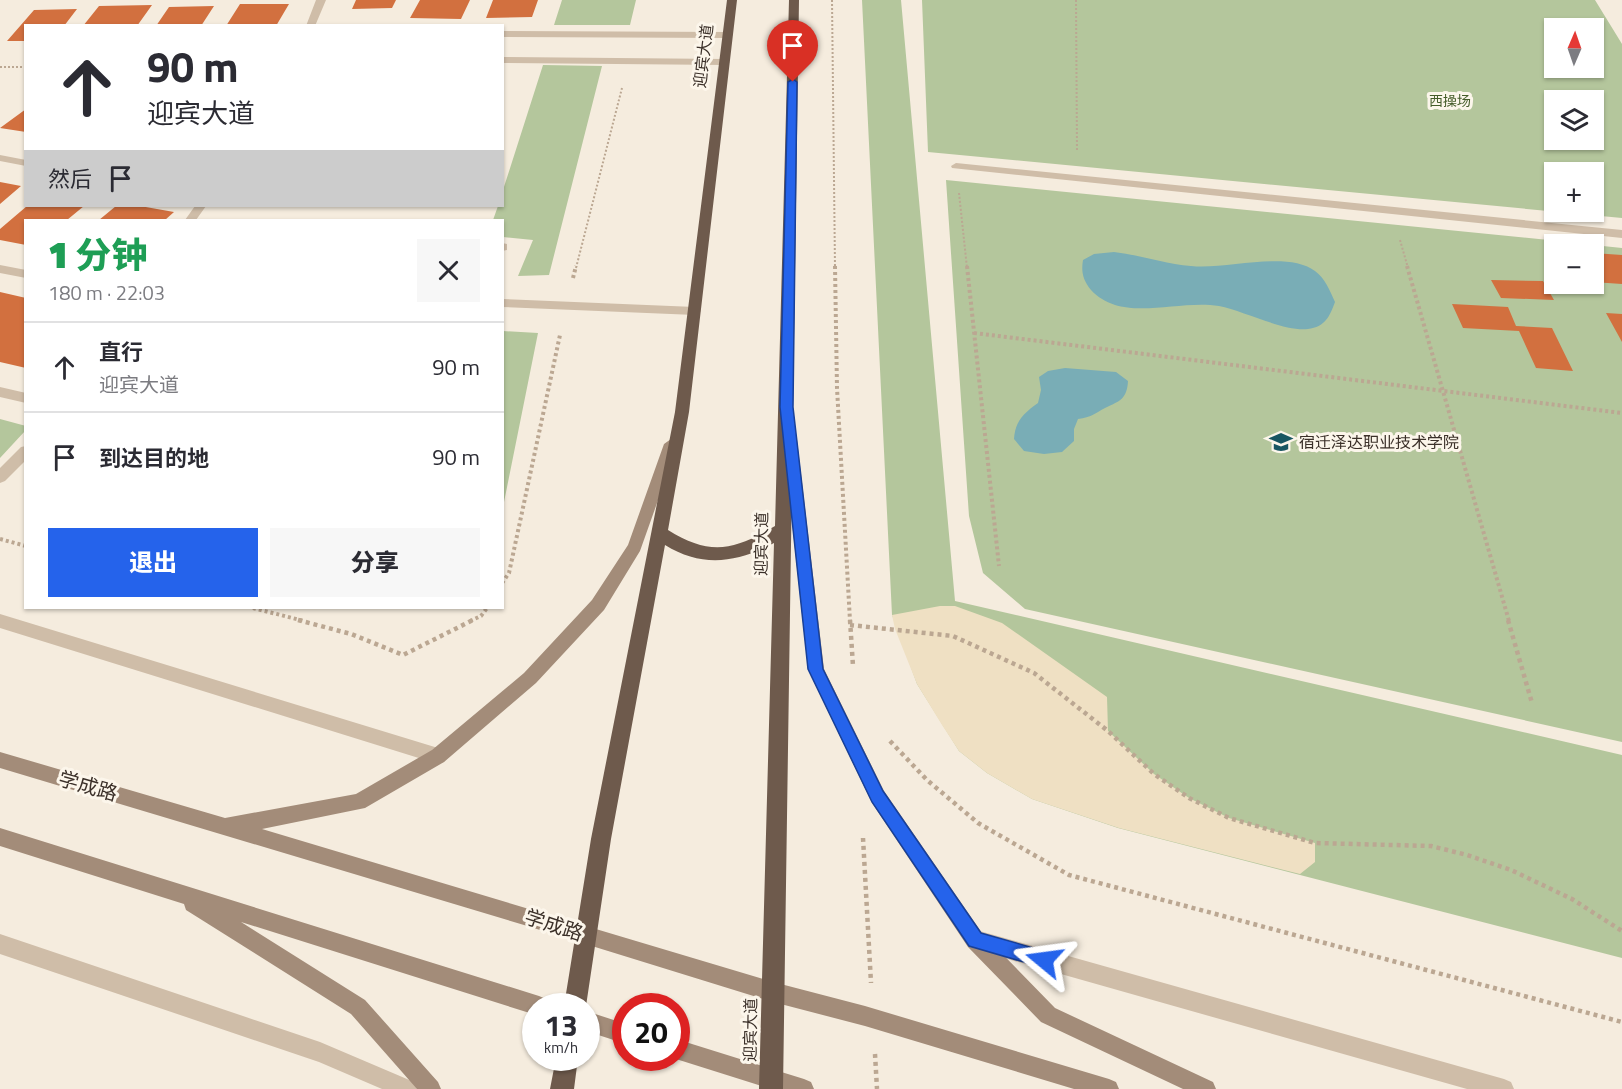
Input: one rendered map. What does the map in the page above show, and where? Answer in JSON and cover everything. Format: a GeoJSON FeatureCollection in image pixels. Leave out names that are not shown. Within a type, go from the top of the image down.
{"type":"FeatureCollection","features":[{"type":"Feature","properties":{"kind":"highway","name":"迎宾大道"},"geometry":{"type":"LineString","coordinates":[[577,993],[601,839],[682,412],[732,0]]}},
{"type":"Feature","properties":{"kind":"highway","name":"迎宾大道"},"geometry":{"type":"LineString","coordinates":[[772,1084],[794,0]]}},
{"type":"Feature","properties":{"kind":"highway"},"geometry":{"type":"LineString","coordinates":[[660,534],[681,548],[708,556],[738,553],[758,545],[784,529]]}},
{"type":"Feature","properties":{"kind":"highway"},"geometry":{"type":"LineString","coordinates":[[562,1089],[565,1071]]}},
{"type":"Feature","properties":{"kind":"main road"},"geometry":{"type":"LineString","coordinates":[[787,407],[816,669],[878,797],[975,940],[1048,1015],[1206,1089]]}},
{"type":"Feature","properties":{"kind":"main road"},"geometry":{"type":"LineString","coordinates":[[224,826],[359,802],[438,756],[530,678],[598,606],[635,547],[682,412]]}},
{"type":"Feature","properties":{"kind":"main road","name":"学成路"},"geometry":{"type":"LineString","coordinates":[[0,760],[773,993],[873,1018],[1109,1089]]}},
{"type":"Feature","properties":{"kind":"main road"},"geometry":{"type":"LineString","coordinates":[[0,837],[522,1001]]}},
{"type":"Feature","properties":{"kind":"main road"},"geometry":{"type":"LineString","coordinates":[[175,891],[357,1007],[431,1089]]}},
{"type":"Feature","properties":{"kind":"main road"},"geometry":{"type":"LineString","coordinates":[[690,1054],[772,1084],[804,1089]]}},
{"type":"Feature","properties":{"kind":"lane"},"geometry":{"type":"LineString","coordinates":[[311,24],[321,0]]}},
{"type":"Feature","properties":{"kind":"lane"},"geometry":{"type":"LineString","coordinates":[[504,34],[728,35]]}},
{"type":"Feature","properties":{"kind":"lane"},"geometry":{"type":"LineString","coordinates":[[504,60],[725,62]]}},
{"type":"Feature","properties":{"kind":"lane"},"geometry":{"type":"LineString","coordinates":[[0,158],[24,163]]}},
{"type":"Feature","properties":{"kind":"lane"},"geometry":{"type":"LineString","coordinates":[[956,166],[1622,234]]}},
{"type":"Feature","properties":{"kind":"lane"},"geometry":{"type":"LineString","coordinates":[[0,269],[24,274]]}},
{"type":"Feature","properties":{"kind":"lane"},"geometry":{"type":"LineString","coordinates":[[504,303],[695,311]]}},
{"type":"Feature","properties":{"kind":"lane"},"geometry":{"type":"LineString","coordinates":[[0,392],[24,398]]}},
{"type":"Feature","properties":{"kind":"lane"},"geometry":{"type":"LineString","coordinates":[[0,477],[24,454]]}},
{"type":"Feature","properties":{"kind":"lane"},"geometry":{"type":"LineString","coordinates":[[0,621],[438,756]]}},
{"type":"Feature","properties":{"kind":"lane"},"geometry":{"type":"LineString","coordinates":[[975,940],[1504,1089]]}},
{"type":"Feature","properties":{"kind":"lane"},"geometry":{"type":"LineString","coordinates":[[0,944],[320,1052],[407,1089]]}},
{"type":"Feature","properties":{"kind":"path"},"geometry":{"type":"LineString","coordinates":[[832,0],[837,388],[853,671]]}},
{"type":"Feature","properties":{"kind":"path"},"geometry":{"type":"LineString","coordinates":[[1076,0],[1077,155]]}},
{"type":"Feature","properties":{"kind":"path"},"geometry":{"type":"LineString","coordinates":[[0,67],[24,67]]}},
{"type":"Feature","properties":{"kind":"path"},"geometry":{"type":"LineString","coordinates":[[956,166],[999,566]]}},
{"type":"Feature","properties":{"kind":"path"},"geometry":{"type":"LineString","coordinates":[[1392,211],[1532,703]]}},
{"type":"Feature","properties":{"kind":"path"},"geometry":{"type":"LineString","coordinates":[[974,333],[1443,393],[1622,413]]}},
{"type":"Feature","properties":{"kind":"path"},"geometry":{"type":"LineString","coordinates":[[0,539],[24,545]]}},
{"type":"Feature","properties":{"kind":"path"},"geometry":{"type":"LineString","coordinates":[[257,609],[351,634],[403,655],[481,616],[485,609]]}},
{"type":"Feature","properties":{"kind":"path"},"geometry":{"type":"LineString","coordinates":[[850,625],[953,636],[1034,672],[1108,731],[1154,774],[1189,798],[1229,818],[1315,843],[1431,846],[1467,855],[1511,870],[1572,899],[1622,931]]}},
{"type":"Feature","properties":{"kind":"path"},"geometry":{"type":"LineString","coordinates":[[887,734],[892,744],[927,780],[978,823],[1069,875],[1622,1022]]}},
{"type":"Feature","properties":{"kind":"path"},"geometry":{"type":"LineString","coordinates":[[863,836],[877,1089]]}},
{"type":"Feature","properties":{"kind":"green space"},"geometry":{"type":"Polygon","coordinates":[[[562,0],[636,0],[630,25],[554,25],[562,0]]]}},
{"type":"Feature","properties":{"kind":"green space"},"geometry":{"type":"Polygon","coordinates":[[[862,0],[901,0],[955,601],[1622,755],[1622,958],[1118,828],[1032,799],[987,773],[959,751],[917,684],[892,615],[862,0]]]}},
{"type":"Feature","properties":{"kind":"green space","name":"西操场"},"geometry":{"type":"Polygon","coordinates":[[[922,0],[1595,0],[1622,44],[1622,218],[1604,216],[1604,162],[1544,162],[1544,211],[928,152],[922,0]]]}},
{"type":"Feature","properties":{"kind":"green space"},"geometry":{"type":"Polygon","coordinates":[[[543,65],[602,66],[549,275],[518,276],[533,240],[504,237],[504,219],[493,219],[498,207],[504,207],[504,187],[543,65]]]}},
{"type":"Feature","properties":{"kind":"green space","name":"宿迁泽达职业技术学院"},"geometry":{"type":"Polygon","coordinates":[[[946,180],[1544,240],[1544,294],[1604,294],[1604,246],[1622,248],[1622,742],[1025,609],[983,573],[969,516],[946,180]]]}},
{"type":"Feature","properties":{"kind":"green space"},"geometry":{"type":"Polygon","coordinates":[[[504,331],[538,333],[504,502],[504,331]]]}},
{"type":"Feature","properties":{"kind":"green space"},"geometry":{"type":"Polygon","coordinates":[[[0,419],[24,425],[24,432],[0,458],[0,419]]]}},
{"type":"Feature","properties":{"kind":"shaded area"},"geometry":{"type":"Polygon","coordinates":[[[940,606],[955,606],[1002,623],[1107,697],[1108,731],[1154,774],[1189,798],[1229,818],[1315,843],[1315,862],[1300,874],[1119,828],[1032,799],[987,773],[959,751],[942,725],[917,684],[895,629],[892,615],[940,606]]]}},
{"type":"Feature","properties":{"kind":"water"},"geometry":{"type":"Polygon","coordinates":[[[1114,252],[1205,267],[1273,261],[1303,265],[1322,277],[1335,302],[1323,323],[1308,329],[1276,324],[1219,306],[1134,308],[1118,306],[1104,300],[1091,290],[1084,279],[1083,272],[1083,260],[1094,254],[1114,252]]]}},
{"type":"Feature","properties":{"kind":"water"},"geometry":{"type":"Polygon","coordinates":[[[1065,368],[1116,372],[1128,381],[1126,392],[1122,399],[1115,403],[1090,416],[1078,419],[1074,429],[1074,441],[1062,452],[1044,454],[1024,451],[1014,439],[1016,427],[1028,410],[1038,403],[1041,390],[1039,377],[1048,371],[1065,368]]]}},
{"type":"Feature","properties":{"kind":"building"},"geometry":{"type":"Polygon","coordinates":[[[356,0],[396,0],[392,8],[352,9],[356,0]]]}},
{"type":"Feature","properties":{"kind":"building"},"geometry":{"type":"Polygon","coordinates":[[[420,0],[470,0],[461,19],[410,18],[420,0]]]}},
{"type":"Feature","properties":{"kind":"building"},"geometry":{"type":"Polygon","coordinates":[[[493,0],[538,0],[532,17],[486,18],[493,0]]]}},
{"type":"Feature","properties":{"kind":"building"},"geometry":{"type":"Polygon","coordinates":[[[240,4],[289,4],[277,24],[227,24],[240,4]]]}},
{"type":"Feature","properties":{"kind":"building"},"geometry":{"type":"Polygon","coordinates":[[[152,5],[138,24],[85,24],[99,6],[152,5]]]}},
{"type":"Feature","properties":{"kind":"building"},"geometry":{"type":"Polygon","coordinates":[[[214,6],[202,24],[157,24],[169,7],[214,6]]]}},
{"type":"Feature","properties":{"kind":"building"},"geometry":{"type":"Polygon","coordinates":[[[77,9],[66,24],[24,24],[24,41],[7,41],[34,10],[77,9]]]}},
{"type":"Feature","properties":{"kind":"building"},"geometry":{"type":"Polygon","coordinates":[[[24,110],[24,132],[0,128],[24,110]]]}},
{"type":"Feature","properties":{"kind":"building"},"geometry":{"type":"Polygon","coordinates":[[[0,182],[21,186],[0,204],[0,182]]]}},
{"type":"Feature","properties":{"kind":"building"},"geometry":{"type":"Polygon","coordinates":[[[26,207],[83,207],[68,219],[24,219],[24,245],[0,240],[0,229],[26,207]]]}},
{"type":"Feature","properties":{"kind":"building"},"geometry":{"type":"Polygon","coordinates":[[[115,207],[146,207],[174,212],[166,219],[100,219],[115,207]]]}},
{"type":"Feature","properties":{"kind":"building"},"geometry":{"type":"Polygon","coordinates":[[[1604,254],[1622,255],[1622,284],[1604,283],[1604,254]]]}},
{"type":"Feature","properties":{"kind":"building"},"geometry":{"type":"Polygon","coordinates":[[[1491,280],[1543,281],[1544,294],[1551,294],[1554,300],[1501,298],[1491,280]]]}},
{"type":"Feature","properties":{"kind":"building"},"geometry":{"type":"Polygon","coordinates":[[[0,292],[24,298],[24,368],[0,362],[0,292]]]}},
{"type":"Feature","properties":{"kind":"building"},"geometry":{"type":"Polygon","coordinates":[[[1452,304],[1508,307],[1516,326],[1552,328],[1573,371],[1536,368],[1519,331],[1463,328],[1452,304]]]}},
{"type":"Feature","properties":{"kind":"building"},"geometry":{"type":"Polygon","coordinates":[[[1606,313],[1622,314],[1622,342],[1606,313]]]}},
{"type":"Feature","properties":{"kind":"place","name":"宿迁泽达职业技术学院"},"geometry":{"type":"Point","coordinates":[1281,442]}},
{"type":"Feature","properties":{"kind":"route"},"geometry":{"type":"LineString","coordinates":[[793,82],[787,407],[816,669],[878,797],[975,940],[1044,960]]}}]}
